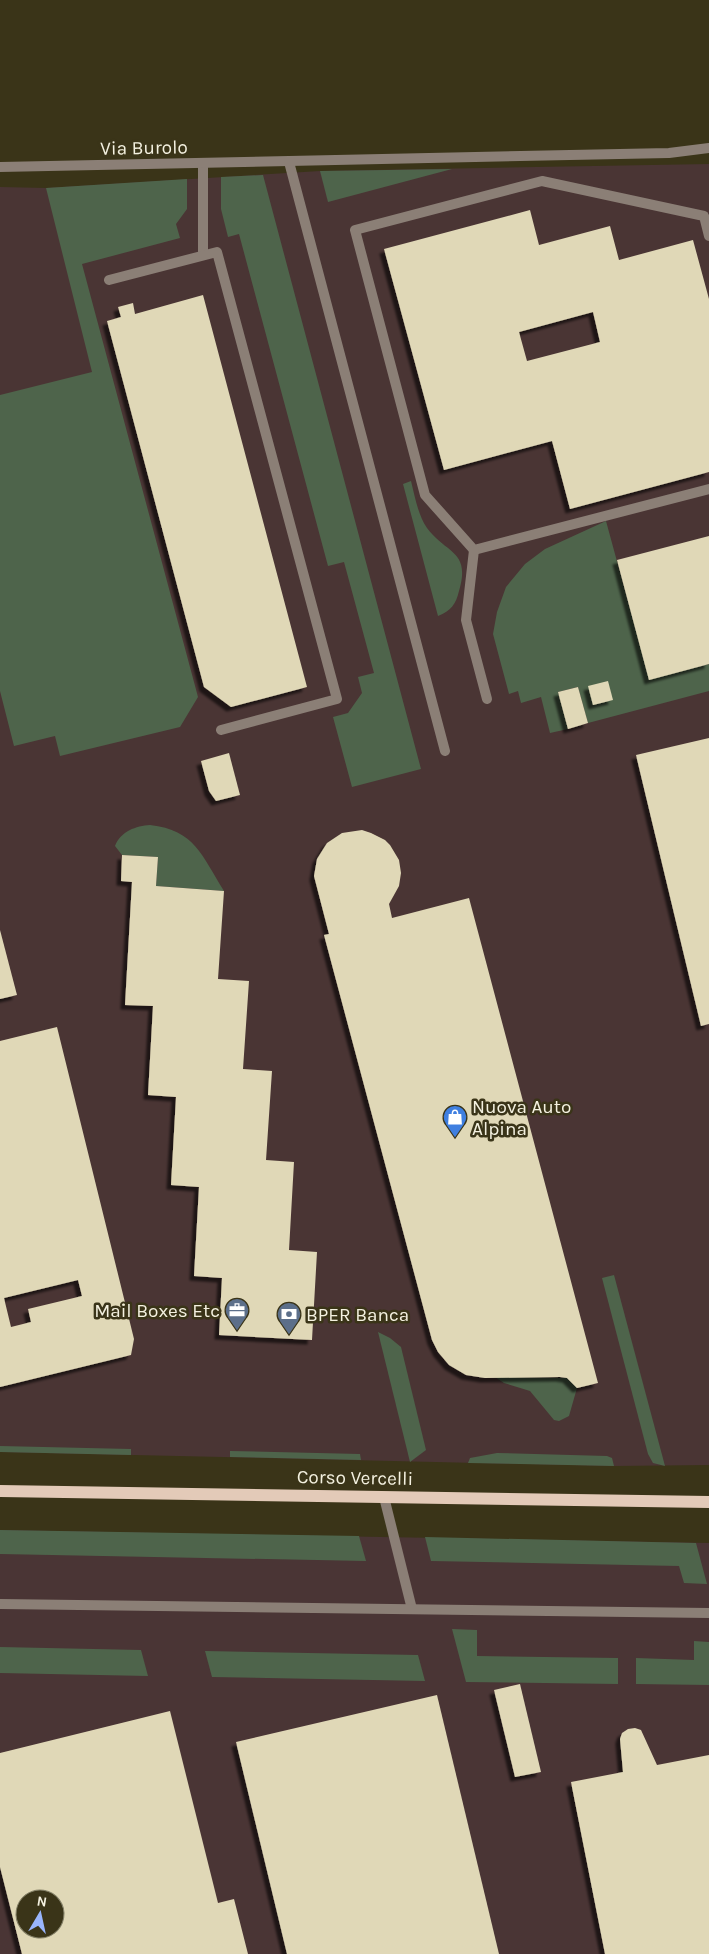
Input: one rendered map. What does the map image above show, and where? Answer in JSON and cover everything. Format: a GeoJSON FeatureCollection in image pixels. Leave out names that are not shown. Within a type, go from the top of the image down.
{"type":"FeatureCollection","features":[{"type":"Feature","properties":{"kind":"main road","name":"Corso Vercelli"},"geometry":{"type":"LineString","coordinates":[[0,1491],[709,1502]]}},
{"type":"Feature","properties":{"kind":"street","name":"Via Burolo"},"geometry":{"type":"LineString","coordinates":[[0,168],[669,153],[709,148]]}},
{"type":"Feature","properties":{"kind":"street"},"geometry":{"type":"LineString","coordinates":[[288,162],[445,751]]}},
{"type":"Feature","properties":{"kind":"street"},"geometry":{"type":"LineString","coordinates":[[203,163],[204,255]]}},
{"type":"Feature","properties":{"kind":"street"},"geometry":{"type":"LineString","coordinates":[[487,699],[466,620],[474,550],[425,495],[354,230],[542,181],[704,216],[709,236]]}},
{"type":"Feature","properties":{"kind":"street"},"geometry":{"type":"LineString","coordinates":[[109,280],[217,252],[337,699],[221,730]]}},
{"type":"Feature","properties":{"kind":"street"},"geometry":{"type":"LineString","coordinates":[[474,550],[709,489]]}},
{"type":"Feature","properties":{"kind":"street"},"geometry":{"type":"LineString","coordinates":[[384,1497],[412,1609]]}},
{"type":"Feature","properties":{"kind":"street"},"geometry":{"type":"LineString","coordinates":[[0,1604],[709,1613]]}},
{"type":"Feature","properties":{"kind":"shaded area"},"geometry":{"type":"Polygon","coordinates":[[[709,164],[709,1465],[614,1466],[0,1452],[0,187],[46,188],[320,171],[709,164]]]}},
{"type":"Feature","properties":{"kind":"shaded area"},"geometry":{"type":"Polygon","coordinates":[[[0,1530],[709,1543],[709,1954],[0,1954],[0,1530]]]}},
{"type":"Feature","properties":{"kind":"green space"},"geometry":{"type":"Polygon","coordinates":[[[452,169],[328,202],[320,171],[452,169]]]}},
{"type":"Feature","properties":{"kind":"green space"},"geometry":{"type":"Polygon","coordinates":[[[263,175],[421,769],[352,787],[333,717],[348,713],[362,693],[358,677],[374,673],[344,562],[328,566],[239,234],[228,237],[221,209],[221,177],[263,175]]]}},
{"type":"Feature","properties":{"kind":"green space"},"geometry":{"type":"Polygon","coordinates":[[[187,179],[187,209],[176,224],[180,238],[82,264],[198,697],[180,727],[60,756],[55,736],[14,746],[0,691],[0,395],[92,372],[46,188],[187,179]]]}},
{"type":"Feature","properties":{"kind":"green space"},"geometry":{"type":"Polygon","coordinates":[[[411,481],[417,506],[424,523],[434,536],[455,554],[462,568],[462,578],[456,600],[450,609],[438,616],[403,484],[411,481]]]}},
{"type":"Feature","properties":{"kind":"green space"},"geometry":{"type":"Polygon","coordinates":[[[606,521],[649,679],[709,664],[709,691],[588,723],[578,687],[558,692],[568,729],[550,733],[541,697],[521,703],[518,691],[509,694],[493,634],[497,612],[506,587],[525,564],[545,549],[606,521]]]}},
{"type":"Feature","properties":{"kind":"green space"},"geometry":{"type":"Polygon","coordinates":[[[150,825],[177,832],[196,847],[224,891],[156,886],[158,857],[122,855],[115,846],[121,837],[130,830],[150,825]]]}},
{"type":"Feature","properties":{"kind":"green space"},"geometry":{"type":"Polygon","coordinates":[[[614,1275],[665,1466],[653,1463],[648,1454],[602,1278],[614,1275]]]}},
{"type":"Feature","properties":{"kind":"green space"},"geometry":{"type":"Polygon","coordinates":[[[378,1332],[390,1338],[401,1347],[426,1450],[410,1462],[378,1332]]]}},
{"type":"Feature","properties":{"kind":"green space"},"geometry":{"type":"Polygon","coordinates":[[[495,1377],[567,1378],[577,1388],[569,1416],[559,1421],[554,1420],[530,1391],[504,1383],[495,1377]]]}},
{"type":"Feature","properties":{"kind":"green space"},"geometry":{"type":"Polygon","coordinates":[[[0,1446],[131,1449],[131,1455],[0,1452],[0,1446]]]}},
{"type":"Feature","properties":{"kind":"green space"},"geometry":{"type":"Polygon","coordinates":[[[230,1451],[360,1454],[361,1460],[230,1457],[230,1451]]]}},
{"type":"Feature","properties":{"kind":"green space"},"geometry":{"type":"Polygon","coordinates":[[[497,1453],[607,1456],[612,1458],[614,1466],[468,1463],[470,1458],[497,1453]]]}},
{"type":"Feature","properties":{"kind":"green space"},"geometry":{"type":"Polygon","coordinates":[[[0,1530],[359,1536],[366,1561],[0,1554],[0,1530]]]}},
{"type":"Feature","properties":{"kind":"green space"},"geometry":{"type":"Polygon","coordinates":[[[425,1537],[696,1543],[707,1584],[684,1583],[679,1566],[431,1561],[425,1537]]]}},
{"type":"Feature","properties":{"kind":"green space"},"geometry":{"type":"Polygon","coordinates":[[[452,1629],[477,1630],[477,1656],[618,1658],[618,1684],[466,1682],[452,1629]]]}},
{"type":"Feature","properties":{"kind":"green space"},"geometry":{"type":"Polygon","coordinates":[[[694,1641],[709,1642],[709,1685],[636,1684],[636,1658],[694,1660],[694,1641]]]}},
{"type":"Feature","properties":{"kind":"green space"},"geometry":{"type":"Polygon","coordinates":[[[0,1647],[141,1650],[148,1676],[0,1673],[0,1647]]]}},
{"type":"Feature","properties":{"kind":"green space"},"geometry":{"type":"Polygon","coordinates":[[[205,1651],[418,1655],[425,1681],[212,1677],[205,1651]]]}},
{"type":"Feature","properties":{"kind":"building"},"geometry":{"type":"Polygon","coordinates":[[[530,210],[539,245],[610,226],[619,260],[693,240],[709,299],[709,472],[570,509],[552,441],[444,470],[384,249],[530,210]],[[593,312],[519,332],[527,361],[600,342],[593,312]]]}},
{"type":"Feature","properties":{"kind":"building"},"geometry":{"type":"Polygon","coordinates":[[[203,295],[307,687],[231,707],[204,687],[107,321],[121,317],[118,307],[133,303],[135,314],[203,295]]]}},
{"type":"Feature","properties":{"kind":"building"},"geometry":{"type":"Polygon","coordinates":[[[709,536],[709,664],[649,680],[617,560],[709,536]]]}},
{"type":"Feature","properties":{"kind":"building"},"geometry":{"type":"Polygon","coordinates":[[[608,681],[613,700],[593,705],[588,686],[608,681]]]}},
{"type":"Feature","properties":{"kind":"building"},"geometry":{"type":"Polygon","coordinates":[[[578,687],[588,723],[568,729],[558,692],[578,687]]]}},
{"type":"Feature","properties":{"kind":"building"},"geometry":{"type":"Polygon","coordinates":[[[709,738],[709,1024],[701,1026],[636,755],[709,738]]]}},
{"type":"Feature","properties":{"kind":"building"},"geometry":{"type":"Polygon","coordinates":[[[229,753],[240,795],[216,801],[209,791],[201,761],[229,753]]]}},
{"type":"Feature","properties":{"kind":"building","name":"Nuova Auto Alpina"},"geometry":{"type":"Polygon","coordinates":[[[362,830],[385,840],[399,860],[401,873],[399,886],[389,904],[392,918],[469,898],[598,1383],[577,1388],[567,1378],[560,1377],[485,1378],[466,1375],[449,1365],[438,1352],[432,1340],[324,935],[329,934],[314,876],[317,859],[327,843],[342,833],[362,830]]]}},
{"type":"Feature","properties":{"kind":"building"},"geometry":{"type":"Polygon","coordinates":[[[122,855],[158,857],[156,886],[224,891],[218,979],[249,981],[243,1069],[272,1071],[266,1160],[294,1162],[289,1250],[317,1252],[312,1340],[219,1335],[222,1278],[194,1276],[199,1187],[171,1185],[176,1097],[148,1095],[153,1006],[125,1005],[132,882],[121,881],[122,855]]]}},
{"type":"Feature","properties":{"kind":"building"},"geometry":{"type":"Polygon","coordinates":[[[0,930],[17,995],[0,999],[0,930]]]}},
{"type":"Feature","properties":{"kind":"building"},"geometry":{"type":"Polygon","coordinates":[[[57,1027],[134,1339],[131,1355],[0,1387],[0,1041],[57,1027]],[[78,1280],[4,1298],[11,1327],[31,1322],[28,1309],[82,1296],[78,1280]]]}},
{"type":"Feature","properties":{"kind":"building"},"geometry":{"type":"Polygon","coordinates":[[[520,1684],[541,1772],[515,1777],[494,1690],[520,1684]]]}},
{"type":"Feature","properties":{"kind":"building"},"geometry":{"type":"Polygon","coordinates":[[[437,1695],[499,1954],[287,1954],[236,1742],[437,1695]]]}},
{"type":"Feature","properties":{"kind":"building"},"geometry":{"type":"Polygon","coordinates":[[[170,1711],[218,1903],[234,1899],[248,1954],[22,1954],[18,1939],[65,1939],[65,1889],[15,1889],[15,1926],[0,1867],[0,1753],[170,1711]]]}},
{"type":"Feature","properties":{"kind":"building"},"geometry":{"type":"Polygon","coordinates":[[[635,1728],[641,1730],[657,1765],[709,1755],[709,1954],[605,1954],[571,1782],[623,1772],[620,1739],[622,1733],[628,1729],[635,1728]]]}},
{"type":"Feature","properties":{"kind":"place","name":"Nuova Auto Alpina"},"geometry":{"type":"Point","coordinates":[455,1138]}},
{"type":"Feature","properties":{"kind":"place","name":"Mail Boxes Etc"},"geometry":{"type":"Point","coordinates":[237,1331]}},
{"type":"Feature","properties":{"kind":"place","name":"BPER Banca"},"geometry":{"type":"Point","coordinates":[289,1335]}}]}
